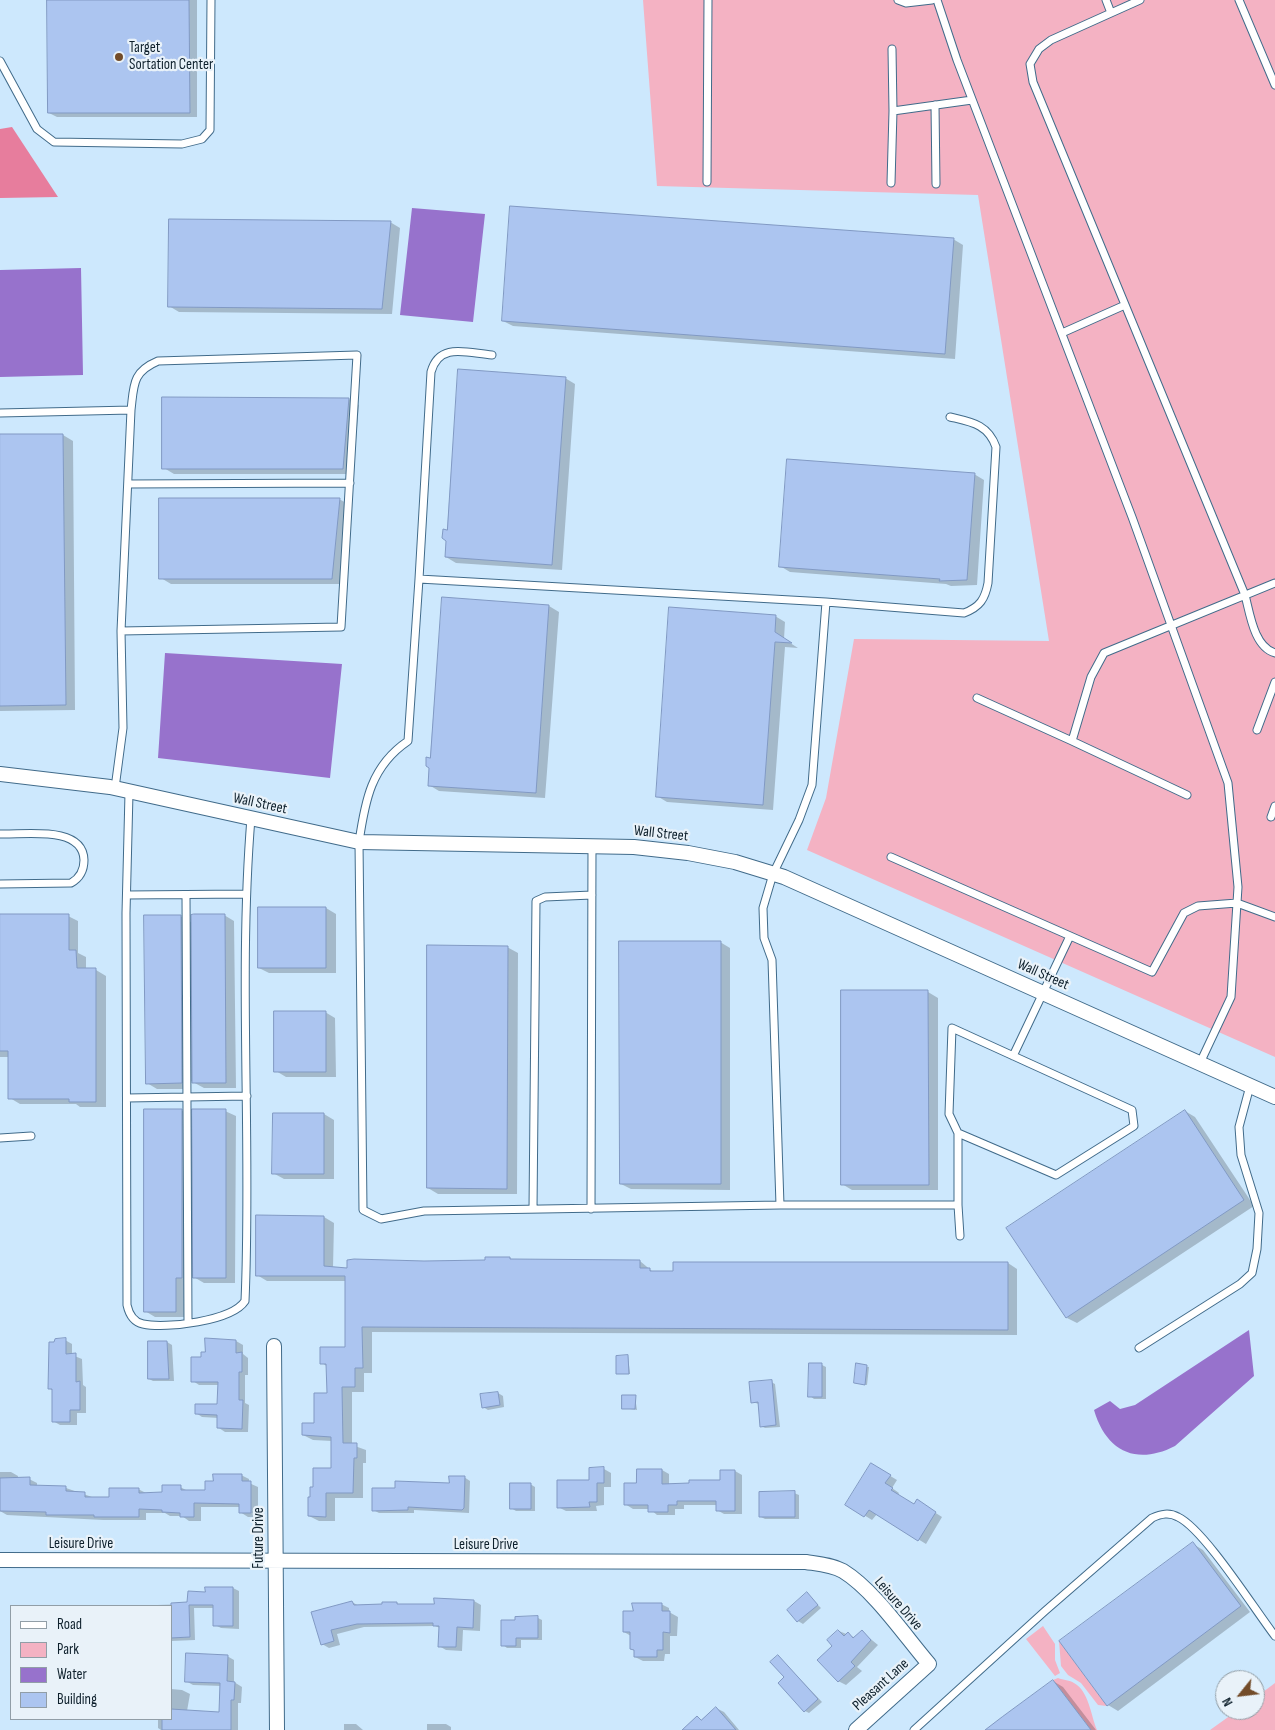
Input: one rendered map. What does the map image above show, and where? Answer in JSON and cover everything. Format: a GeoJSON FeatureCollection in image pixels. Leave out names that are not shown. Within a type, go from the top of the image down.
{"type":"FeatureCollection","features":[{"type":"Feature","properties":{"kind":"street","name":"Wall Street"},"geometry":{"type":"LineString","coordinates":[[0,774],[114,789],[359,842],[592,845],[688,853],[735,862],[773,874],[1275,1097]]}},
{"type":"Feature","properties":{"kind":"street","name":"Future Drive"},"geometry":{"type":"LineString","coordinates":[[274,1346],[277,1730]]}},
{"type":"Feature","properties":{"kind":"street","name":"Leisure Drive"},"geometry":{"type":"LineString","coordinates":[[0,1560],[806,1562],[826,1565],[842,1571],[864,1587],[929,1664]]}},
{"type":"Feature","properties":{"kind":"street","name":"Pleasant Lane"},"geometry":{"type":"LineString","coordinates":[[856,1730],[929,1664]]}},
{"type":"Feature","properties":{"kind":"lane"},"geometry":{"type":"LineString","coordinates":[[0,61],[37,129],[54,142],[182,144],[202,139],[210,130],[211,0]]}},
{"type":"Feature","properties":{"kind":"lane"},"geometry":{"type":"LineString","coordinates":[[707,182],[708,0]]}},
{"type":"Feature","properties":{"kind":"lane"},"geometry":{"type":"LineString","coordinates":[[898,0],[906,3],[932,0]]}},
{"type":"Feature","properties":{"kind":"lane"},"geometry":{"type":"LineString","coordinates":[[937,0],[972,100],[1062,333],[1171,624],[1228,783],[1238,887],[1232,997],[1200,1063]]}},
{"type":"Feature","properties":{"kind":"lane"},"geometry":{"type":"LineString","coordinates":[[1106,0],[1111,13]]}},
{"type":"Feature","properties":{"kind":"lane"},"geometry":{"type":"LineString","coordinates":[[1140,0],[1051,40],[1039,49],[1030,64],[1033,82],[1245,595],[1258,638],[1269,651],[1275,653]]}},
{"type":"Feature","properties":{"kind":"lane"},"geometry":{"type":"LineString","coordinates":[[1239,0],[1275,85]]}},
{"type":"Feature","properties":{"kind":"lane"},"geometry":{"type":"LineString","coordinates":[[891,183],[892,49]]}},
{"type":"Feature","properties":{"kind":"lane"},"geometry":{"type":"LineString","coordinates":[[893,110],[972,100]]}},
{"type":"Feature","properties":{"kind":"lane"},"geometry":{"type":"LineString","coordinates":[[935,105],[936,184]]}},
{"type":"Feature","properties":{"kind":"lane"},"geometry":{"type":"LineString","coordinates":[[1062,333],[1125,305]]}},
{"type":"Feature","properties":{"kind":"lane"},"geometry":{"type":"LineString","coordinates":[[492,355],[447,352],[440,354],[434,361],[431,372],[408,741],[391,752],[364,803],[359,842],[364,1210],[381,1219],[424,1211],[958,1205]]}},
{"type":"Feature","properties":{"kind":"lane"},"geometry":{"type":"LineString","coordinates":[[114,789],[123,728],[121,631],[131,410],[135,379],[144,367],[158,361],[358,355],[341,627],[121,631]]}},
{"type":"Feature","properties":{"kind":"lane"},"geometry":{"type":"LineString","coordinates":[[0,413],[131,410]]}},
{"type":"Feature","properties":{"kind":"lane"},"geometry":{"type":"LineString","coordinates":[[419,579],[826,602],[955,613],[974,610],[981,603],[988,583],[996,447],[989,432],[983,426],[950,417]]}},
{"type":"Feature","properties":{"kind":"lane"},"geometry":{"type":"LineString","coordinates":[[128,484],[350,483]]}},
{"type":"Feature","properties":{"kind":"lane"},"geometry":{"type":"LineString","coordinates":[[1072,741],[1091,677],[1104,653],[1275,583]]}},
{"type":"Feature","properties":{"kind":"lane"},"geometry":{"type":"LineString","coordinates":[[780,1206],[772,960],[764,938],[763,908],[773,874],[800,820],[812,785],[826,602]]}},
{"type":"Feature","properties":{"kind":"lane"},"geometry":{"type":"LineString","coordinates":[[1257,730],[1275,682]]}},
{"type":"Feature","properties":{"kind":"lane"},"geometry":{"type":"LineString","coordinates":[[977,698],[1187,795]]}},
{"type":"Feature","properties":{"kind":"lane"},"geometry":{"type":"LineString","coordinates":[[129,793],[127,895],[127,1305],[129,1313],[134,1320],[142,1324],[188,1323],[231,1312],[241,1307],[245,1301],[247,1096],[245,894],[251,818]]}},
{"type":"Feature","properties":{"kind":"lane"},"geometry":{"type":"LineString","coordinates":[[1271,817],[1275,806]]}},
{"type":"Feature","properties":{"kind":"lane"},"geometry":{"type":"LineString","coordinates":[[0,834],[69,837],[81,847],[84,862],[80,876],[71,883],[0,884]]}},
{"type":"Feature","properties":{"kind":"lane"},"geometry":{"type":"LineString","coordinates":[[591,1209],[592,845]]}},
{"type":"Feature","properties":{"kind":"lane"},"geometry":{"type":"LineString","coordinates":[[891,857],[1152,972],[1184,913],[1198,906],[1237,903],[1275,917]]}},
{"type":"Feature","properties":{"kind":"lane"},"geometry":{"type":"LineString","coordinates":[[127,895],[245,894]]}},
{"type":"Feature","properties":{"kind":"lane"},"geometry":{"type":"LineString","coordinates":[[186,895],[188,1323]]}},
{"type":"Feature","properties":{"kind":"lane"},"geometry":{"type":"LineString","coordinates":[[533,1209],[536,901],[545,898],[592,895]]}},
{"type":"Feature","properties":{"kind":"lane"},"geometry":{"type":"LineString","coordinates":[[1013,1056],[1070,936]]}},
{"type":"Feature","properties":{"kind":"lane"},"geometry":{"type":"LineString","coordinates":[[958,1134],[1056,1175],[1134,1126],[1132,1110],[952,1028],[949,1114],[958,1134],[960,1236]]}},
{"type":"Feature","properties":{"kind":"lane"},"geometry":{"type":"LineString","coordinates":[[1139,1348],[1240,1284],[1252,1273],[1257,1249],[1260,1213],[1242,1155],[1239,1127],[1250,1086]]}},
{"type":"Feature","properties":{"kind":"lane"},"geometry":{"type":"LineString","coordinates":[[127,1098],[247,1096]]}},
{"type":"Feature","properties":{"kind":"lane"},"geometry":{"type":"LineString","coordinates":[[0,1138],[30,1136]]}},
{"type":"Feature","properties":{"kind":"lane"},"geometry":{"type":"LineString","coordinates":[[914,1730],[1045,1610],[1152,1518],[1162,1514],[1180,1517],[1201,1536],[1275,1636]]}},
{"type":"Feature","properties":{"kind":"green space"},"geometry":{"type":"Polygon","coordinates":[[[643,0],[1275,0],[1275,1057],[807,850],[826,798],[854,639],[1049,641],[978,195],[657,186],[643,0]]]}},
{"type":"Feature","properties":{"kind":"green space"},"geometry":{"type":"Polygon","coordinates":[[[1043,1626],[1055,1644],[1055,1660],[1060,1673],[1055,1676],[1026,1639],[1043,1626]]]}},
{"type":"Feature","properties":{"kind":"green space"},"geometry":{"type":"Polygon","coordinates":[[[1059,1641],[1107,1706],[1098,1705],[1081,1683],[1068,1675],[1061,1666],[1059,1641]]]}},
{"type":"Feature","properties":{"kind":"green space"},"geometry":{"type":"Polygon","coordinates":[[[1058,1678],[1072,1682],[1083,1692],[1097,1730],[1091,1730],[1053,1680],[1058,1678]]]}},
{"type":"Feature","properties":{"kind":"green space"},"geometry":{"type":"Polygon","coordinates":[[[1275,1683],[1275,1730],[1210,1730],[1224,1720],[1265,1720],[1265,1690],[1275,1683]]]}},
{"type":"Feature","properties":{"kind":"shaded area"},"geometry":{"type":"Polygon","coordinates":[[[12,127],[58,197],[0,198],[0,129],[12,127]]]}},
{"type":"Feature","properties":{"kind":"water"},"geometry":{"type":"Polygon","coordinates":[[[412,208],[485,214],[473,322],[400,315],[412,208]]]}},
{"type":"Feature","properties":{"kind":"water"},"geometry":{"type":"Polygon","coordinates":[[[81,268],[83,375],[0,377],[0,270],[81,268]]]}},
{"type":"Feature","properties":{"kind":"water"},"geometry":{"type":"Polygon","coordinates":[[[165,653],[342,664],[330,778],[158,758],[165,653]]]}},
{"type":"Feature","properties":{"kind":"water"},"geometry":{"type":"Polygon","coordinates":[[[1249,1330],[1254,1376],[1175,1446],[1148,1455],[1135,1454],[1124,1451],[1106,1436],[1094,1410],[1110,1401],[1120,1409],[1135,1405],[1249,1330]]]}},
{"type":"Feature","properties":{"kind":"building","name":"Target Sortation Center"},"geometry":{"type":"Polygon","coordinates":[[[47,0],[189,0],[190,113],[48,113],[47,0]]]}},
{"type":"Feature","properties":{"kind":"building"},"geometry":{"type":"Polygon","coordinates":[[[510,206],[954,238],[945,354],[502,321],[510,206]]]}},
{"type":"Feature","properties":{"kind":"building"},"geometry":{"type":"Polygon","coordinates":[[[169,219],[391,221],[382,309],[168,307],[169,219]]]}},
{"type":"Feature","properties":{"kind":"building"},"geometry":{"type":"Polygon","coordinates":[[[458,369],[566,377],[552,565],[445,557],[446,541],[442,538],[443,529],[447,530],[458,369]]]}},
{"type":"Feature","properties":{"kind":"building"},"geometry":{"type":"Polygon","coordinates":[[[162,397],[349,398],[343,469],[162,469],[162,397]]]}},
{"type":"Feature","properties":{"kind":"building"},"geometry":{"type":"Polygon","coordinates":[[[0,434],[63,434],[66,705],[0,706],[0,434]]]}},
{"type":"Feature","properties":{"kind":"building"},"geometry":{"type":"Polygon","coordinates":[[[787,459],[975,473],[967,580],[939,581],[940,579],[779,567],[787,459]]]}},
{"type":"Feature","properties":{"kind":"building"},"geometry":{"type":"Polygon","coordinates":[[[159,498],[340,498],[332,579],[159,579],[159,498]]]}},
{"type":"Feature","properties":{"kind":"building"},"geometry":{"type":"Polygon","coordinates":[[[442,597],[549,605],[536,793],[428,786],[429,768],[426,766],[426,757],[430,758],[442,597]]]}},
{"type":"Feature","properties":{"kind":"building"},"geometry":{"type":"Polygon","coordinates":[[[669,607],[776,615],[775,632],[792,643],[775,642],[763,805],[656,797],[669,607]]]}},
{"type":"Feature","properties":{"kind":"building"},"geometry":{"type":"Polygon","coordinates":[[[258,907],[326,907],[326,968],[258,968],[258,907]]]}},
{"type":"Feature","properties":{"kind":"building"},"geometry":{"type":"Polygon","coordinates":[[[0,914],[69,914],[69,950],[76,950],[77,968],[96,968],[96,1102],[69,1102],[69,1099],[8,1099],[8,1051],[0,1051],[0,914]]]}},
{"type":"Feature","properties":{"kind":"building"},"geometry":{"type":"Polygon","coordinates":[[[225,914],[226,1083],[192,1083],[191,915],[225,914]]]}},
{"type":"Feature","properties":{"kind":"building"},"geometry":{"type":"Polygon","coordinates":[[[144,915],[181,915],[182,1083],[146,1084],[144,915]]]}},
{"type":"Feature","properties":{"kind":"building"},"geometry":{"type":"Polygon","coordinates":[[[619,941],[721,941],[721,1184],[620,1184],[619,941]]]}},
{"type":"Feature","properties":{"kind":"building"},"geometry":{"type":"Polygon","coordinates":[[[427,945],[508,946],[507,1189],[427,1188],[427,945]]]}},
{"type":"Feature","properties":{"kind":"building"},"geometry":{"type":"Polygon","coordinates":[[[841,990],[928,990],[929,1185],[841,1185],[841,990]]]}},
{"type":"Feature","properties":{"kind":"building"},"geometry":{"type":"Polygon","coordinates":[[[274,1011],[326,1011],[326,1072],[274,1072],[274,1011]]]}},
{"type":"Feature","properties":{"kind":"building"},"geometry":{"type":"Polygon","coordinates":[[[144,1109],[182,1109],[182,1278],[176,1278],[176,1312],[144,1312],[144,1109]]]}},
{"type":"Feature","properties":{"kind":"building"},"geometry":{"type":"Polygon","coordinates":[[[192,1109],[226,1109],[226,1278],[193,1278],[192,1109]]]}},
{"type":"Feature","properties":{"kind":"building"},"geometry":{"type":"Polygon","coordinates":[[[1185,1110],[1244,1200],[1066,1318],[1006,1228],[1185,1110]]]}},
{"type":"Feature","properties":{"kind":"building"},"geometry":{"type":"Polygon","coordinates":[[[273,1113],[324,1113],[324,1174],[272,1174],[273,1113]]]}},
{"type":"Feature","properties":{"kind":"building"},"geometry":{"type":"Polygon","coordinates":[[[256,1215],[324,1216],[324,1266],[347,1268],[347,1260],[354,1259],[424,1261],[485,1260],[485,1257],[510,1257],[510,1259],[640,1260],[640,1268],[650,1268],[650,1271],[673,1271],[673,1262],[1008,1262],[1008,1330],[362,1327],[363,1368],[355,1368],[355,1387],[342,1387],[343,1443],[357,1443],[357,1458],[354,1458],[353,1493],[326,1493],[326,1517],[308,1516],[308,1497],[310,1497],[310,1487],[313,1487],[313,1468],[331,1468],[331,1437],[302,1435],[302,1423],[314,1423],[314,1393],[327,1393],[326,1364],[320,1364],[320,1347],[345,1347],[345,1276],[256,1276],[256,1215]]]}},
{"type":"Feature","properties":{"kind":"building"},"geometry":{"type":"Polygon","coordinates":[[[66,1338],[66,1354],[76,1353],[76,1382],[80,1381],[80,1410],[70,1410],[70,1422],[52,1422],[52,1389],[48,1389],[49,1342],[54,1342],[55,1339],[66,1338]]]}},
{"type":"Feature","properties":{"kind":"building"},"geometry":{"type":"Polygon","coordinates":[[[205,1338],[236,1340],[236,1353],[242,1352],[242,1372],[239,1372],[239,1400],[243,1400],[242,1429],[217,1428],[217,1415],[195,1414],[195,1404],[217,1404],[218,1382],[191,1382],[191,1357],[201,1357],[201,1352],[205,1352],[205,1338]]]}},
{"type":"Feature","properties":{"kind":"building"},"geometry":{"type":"Polygon","coordinates":[[[148,1341],[167,1341],[169,1379],[148,1379],[148,1341]]]}},
{"type":"Feature","properties":{"kind":"building"},"geometry":{"type":"Polygon","coordinates":[[[628,1355],[629,1374],[616,1374],[616,1356],[628,1355]]]}},
{"type":"Feature","properties":{"kind":"building"},"geometry":{"type":"Polygon","coordinates":[[[809,1363],[822,1363],[822,1397],[808,1397],[809,1363]]]}},
{"type":"Feature","properties":{"kind":"building"},"geometry":{"type":"Polygon","coordinates":[[[856,1363],[867,1365],[865,1385],[854,1383],[856,1363]]]}},
{"type":"Feature","properties":{"kind":"building"},"geometry":{"type":"Polygon","coordinates":[[[772,1380],[776,1425],[760,1427],[758,1402],[751,1403],[749,1382],[772,1380]]]}},
{"type":"Feature","properties":{"kind":"building"},"geometry":{"type":"Polygon","coordinates":[[[498,1392],[500,1405],[482,1408],[480,1394],[498,1392]]]}},
{"type":"Feature","properties":{"kind":"building"},"geometry":{"type":"Polygon","coordinates":[[[622,1395],[636,1395],[635,1409],[622,1409],[622,1395]]]}},
{"type":"Feature","properties":{"kind":"building"},"geometry":{"type":"Polygon","coordinates":[[[871,1463],[891,1475],[885,1483],[893,1488],[891,1490],[914,1504],[917,1499],[936,1512],[918,1541],[869,1510],[864,1517],[845,1505],[871,1463]]]}},
{"type":"Feature","properties":{"kind":"building"},"geometry":{"type":"Polygon","coordinates":[[[604,1467],[604,1483],[597,1483],[597,1502],[589,1502],[590,1507],[557,1508],[557,1480],[589,1480],[589,1468],[604,1467]]]}},
{"type":"Feature","properties":{"kind":"building"},"geometry":{"type":"Polygon","coordinates":[[[637,1469],[662,1469],[662,1484],[689,1483],[689,1480],[720,1480],[720,1470],[735,1470],[735,1511],[716,1511],[716,1501],[677,1501],[677,1505],[668,1505],[668,1512],[648,1512],[648,1505],[624,1505],[624,1483],[636,1483],[637,1469]]]}},
{"type":"Feature","properties":{"kind":"building"},"geometry":{"type":"Polygon","coordinates":[[[213,1474],[242,1474],[242,1481],[251,1481],[251,1513],[239,1513],[239,1504],[194,1503],[194,1517],[180,1517],[180,1513],[162,1512],[162,1510],[139,1509],[139,1517],[46,1515],[46,1512],[0,1511],[0,1478],[30,1477],[30,1485],[66,1486],[66,1491],[85,1492],[85,1497],[109,1497],[109,1488],[139,1488],[139,1493],[162,1492],[162,1485],[181,1485],[181,1490],[205,1490],[205,1481],[213,1481],[213,1474]]]}},
{"type":"Feature","properties":{"kind":"building"},"geometry":{"type":"Polygon","coordinates":[[[449,1476],[465,1476],[464,1508],[462,1510],[408,1507],[408,1510],[372,1511],[372,1488],[395,1488],[395,1481],[449,1483],[449,1476]]]}},
{"type":"Feature","properties":{"kind":"building"},"geometry":{"type":"Polygon","coordinates":[[[510,1483],[531,1483],[531,1509],[510,1509],[510,1483]]]}},
{"type":"Feature","properties":{"kind":"building"},"geometry":{"type":"Polygon","coordinates":[[[795,1491],[795,1517],[759,1517],[759,1492],[795,1491]]]}},
{"type":"Feature","properties":{"kind":"building"},"geometry":{"type":"Polygon","coordinates":[[[1193,1542],[1241,1606],[1107,1706],[1059,1641],[1193,1542]]]}},
{"type":"Feature","properties":{"kind":"building"},"geometry":{"type":"Polygon","coordinates":[[[205,1587],[233,1587],[233,1626],[213,1626],[213,1605],[189,1605],[190,1637],[172,1638],[171,1603],[187,1602],[188,1591],[205,1592],[205,1587]]]}},
{"type":"Feature","properties":{"kind":"building"},"geometry":{"type":"Polygon","coordinates":[[[807,1592],[818,1605],[797,1622],[787,1610],[807,1592]]]}},
{"type":"Feature","properties":{"kind":"building"},"geometry":{"type":"Polygon","coordinates":[[[434,1598],[474,1600],[473,1628],[457,1627],[456,1647],[438,1647],[439,1626],[433,1626],[433,1623],[357,1624],[331,1630],[334,1641],[321,1645],[311,1612],[352,1601],[354,1605],[382,1604],[382,1602],[434,1604],[434,1598]]]}},
{"type":"Feature","properties":{"kind":"building"},"geometry":{"type":"Polygon","coordinates":[[[632,1603],[662,1603],[662,1611],[670,1611],[670,1633],[663,1632],[663,1650],[657,1650],[657,1657],[634,1657],[634,1650],[630,1649],[630,1632],[623,1632],[623,1611],[633,1611],[632,1603]]]}},
{"type":"Feature","properties":{"kind":"building"},"geometry":{"type":"Polygon","coordinates":[[[538,1616],[538,1638],[516,1638],[516,1646],[501,1646],[501,1620],[515,1620],[515,1617],[538,1616]]]}},
{"type":"Feature","properties":{"kind":"building"},"geometry":{"type":"Polygon","coordinates":[[[838,1630],[844,1636],[848,1632],[853,1638],[862,1630],[871,1640],[851,1662],[855,1666],[838,1682],[817,1660],[832,1646],[827,1640],[838,1630]]]}},
{"type":"Feature","properties":{"kind":"building"},"geometry":{"type":"Polygon","coordinates":[[[186,1653],[228,1655],[227,1681],[235,1682],[234,1700],[231,1700],[231,1730],[162,1730],[162,1720],[172,1720],[172,1709],[219,1712],[220,1683],[185,1682],[186,1653]]]}},
{"type":"Feature","properties":{"kind":"building"},"geometry":{"type":"Polygon","coordinates":[[[778,1655],[818,1699],[804,1712],[778,1683],[784,1677],[770,1662],[778,1655]]]}},
{"type":"Feature","properties":{"kind":"building"},"geometry":{"type":"Polygon","coordinates":[[[1053,1680],[1091,1730],[985,1730],[1002,1717],[1053,1680]]]}},
{"type":"Feature","properties":{"kind":"building"},"geometry":{"type":"Polygon","coordinates":[[[716,1707],[736,1730],[682,1730],[697,1716],[701,1720],[716,1707]]]}},
{"type":"Feature","properties":{"kind":"place","name":"Target Sortation Center"},"geometry":{"type":"Point","coordinates":[119,57]}}]}
